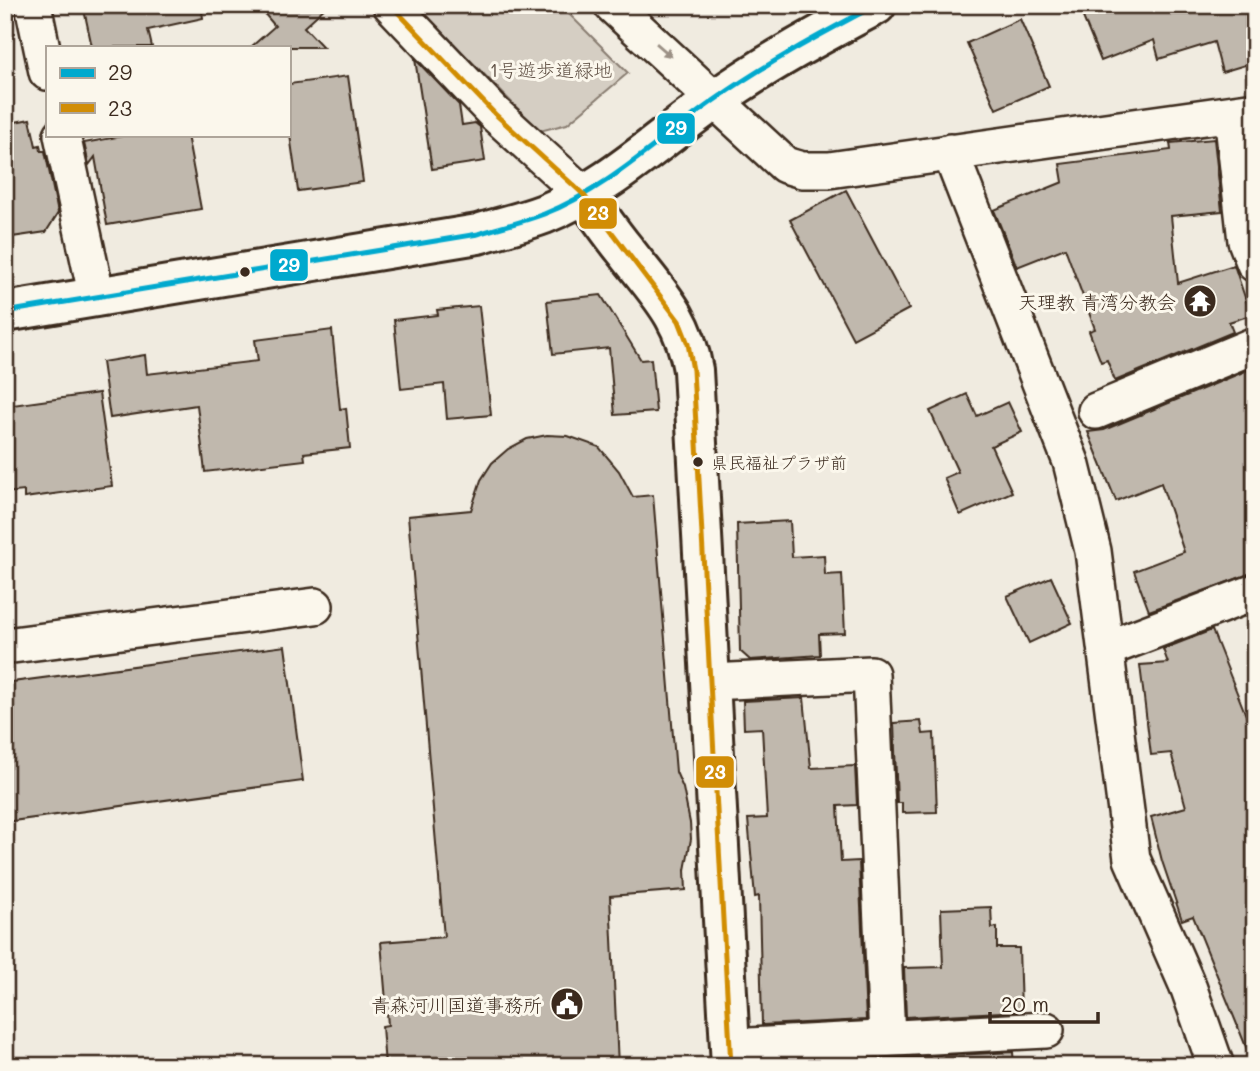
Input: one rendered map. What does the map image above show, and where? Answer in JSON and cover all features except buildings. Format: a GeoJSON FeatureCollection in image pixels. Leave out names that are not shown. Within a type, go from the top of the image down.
{"type":"FeatureCollection","features":[{"type":"Feature","properties":{"kind":"main road"},"geometry":{"type":"LineString","coordinates":[[5,312],[478,234],[545,214],[583,194],[652,148],[716,99],[800,45],[876,5]]}},
{"type":"Feature","properties":{"kind":"main road"},"geometry":{"type":"LineString","coordinates":[[583,194],[660,293],[679,321],[688,344],[694,383],[730,1056]]}},
{"type":"Feature","properties":{"kind":"street"},"geometry":{"type":"LineString","coordinates":[[33,5],[46,67]]}},
{"type":"Feature","properties":{"kind":"street"},"geometry":{"type":"LineString","coordinates":[[391,5],[495,114],[583,194]]}},
{"type":"Feature","properties":{"kind":"street"},"geometry":{"type":"LineString","coordinates":[[612,5],[716,99],[765,149],[785,165],[802,170],[829,170],[1243,112],[1246,241],[1255,264]]}},
{"type":"Feature","properties":{"kind":"street"},"geometry":{"type":"LineString","coordinates":[[62,136],[97,298]]}},
{"type":"Feature","properties":{"kind":"street"},"geometry":{"type":"LineString","coordinates":[[950,152],[1071,463],[1093,551],[1132,859],[1189,989],[1216,1066]]}},
{"type":"Feature","properties":{"kind":"street"},"geometry":{"type":"LineString","coordinates":[[1096,411],[1255,345]]}},
{"type":"Feature","properties":{"kind":"street"},"geometry":{"type":"LineString","coordinates":[[1107,649],[1255,592]]}},
{"type":"Feature","properties":{"kind":"street"},"geometry":{"type":"LineString","coordinates":[[5,646],[315,607]]}},
{"type":"Feature","properties":{"kind":"street"},"geometry":{"type":"LineString","coordinates":[[711,682],[871,674],[887,1038]]}},
{"type":"Feature","properties":{"kind":"street"},"geometry":{"type":"LineString","coordinates":[[730,1056],[887,1038],[1046,1030]]}},
{"type":"Feature","properties":{"kind":"green space","name":"1号遊歩道緑地"},"geometry":{"type":"Polygon","coordinates":[[[416,5],[560,5],[628,73],[567,124],[540,131],[416,5]]]}},
{"type":"Feature","properties":{"kind":"transit line","name":"23"},"geometry":{"type":"LineString","coordinates":[[391,5],[495,114],[583,194],[679,321],[688,344],[693,370],[731,1066]]}},
{"type":"Feature","properties":{"kind":"transit line","name":"29"},"geometry":{"type":"LineString","coordinates":[[5,312],[478,234],[536,217],[590,191],[735,86],[794,49],[876,5]]}},
{"type":"Feature","properties":{"kind":"place","name":"天理教 青湾分教会"},"geometry":{"type":"Point","coordinates":[1200,301]}},
{"type":"Feature","properties":{"kind":"place","name":"県民福祉プラザ前"},"geometry":{"type":"Point","coordinates":[698,462]}},
{"type":"Feature","properties":{"kind":"place","name":"青森河川国道事務所"},"geometry":{"type":"Point","coordinates":[567,1004]}}]}
